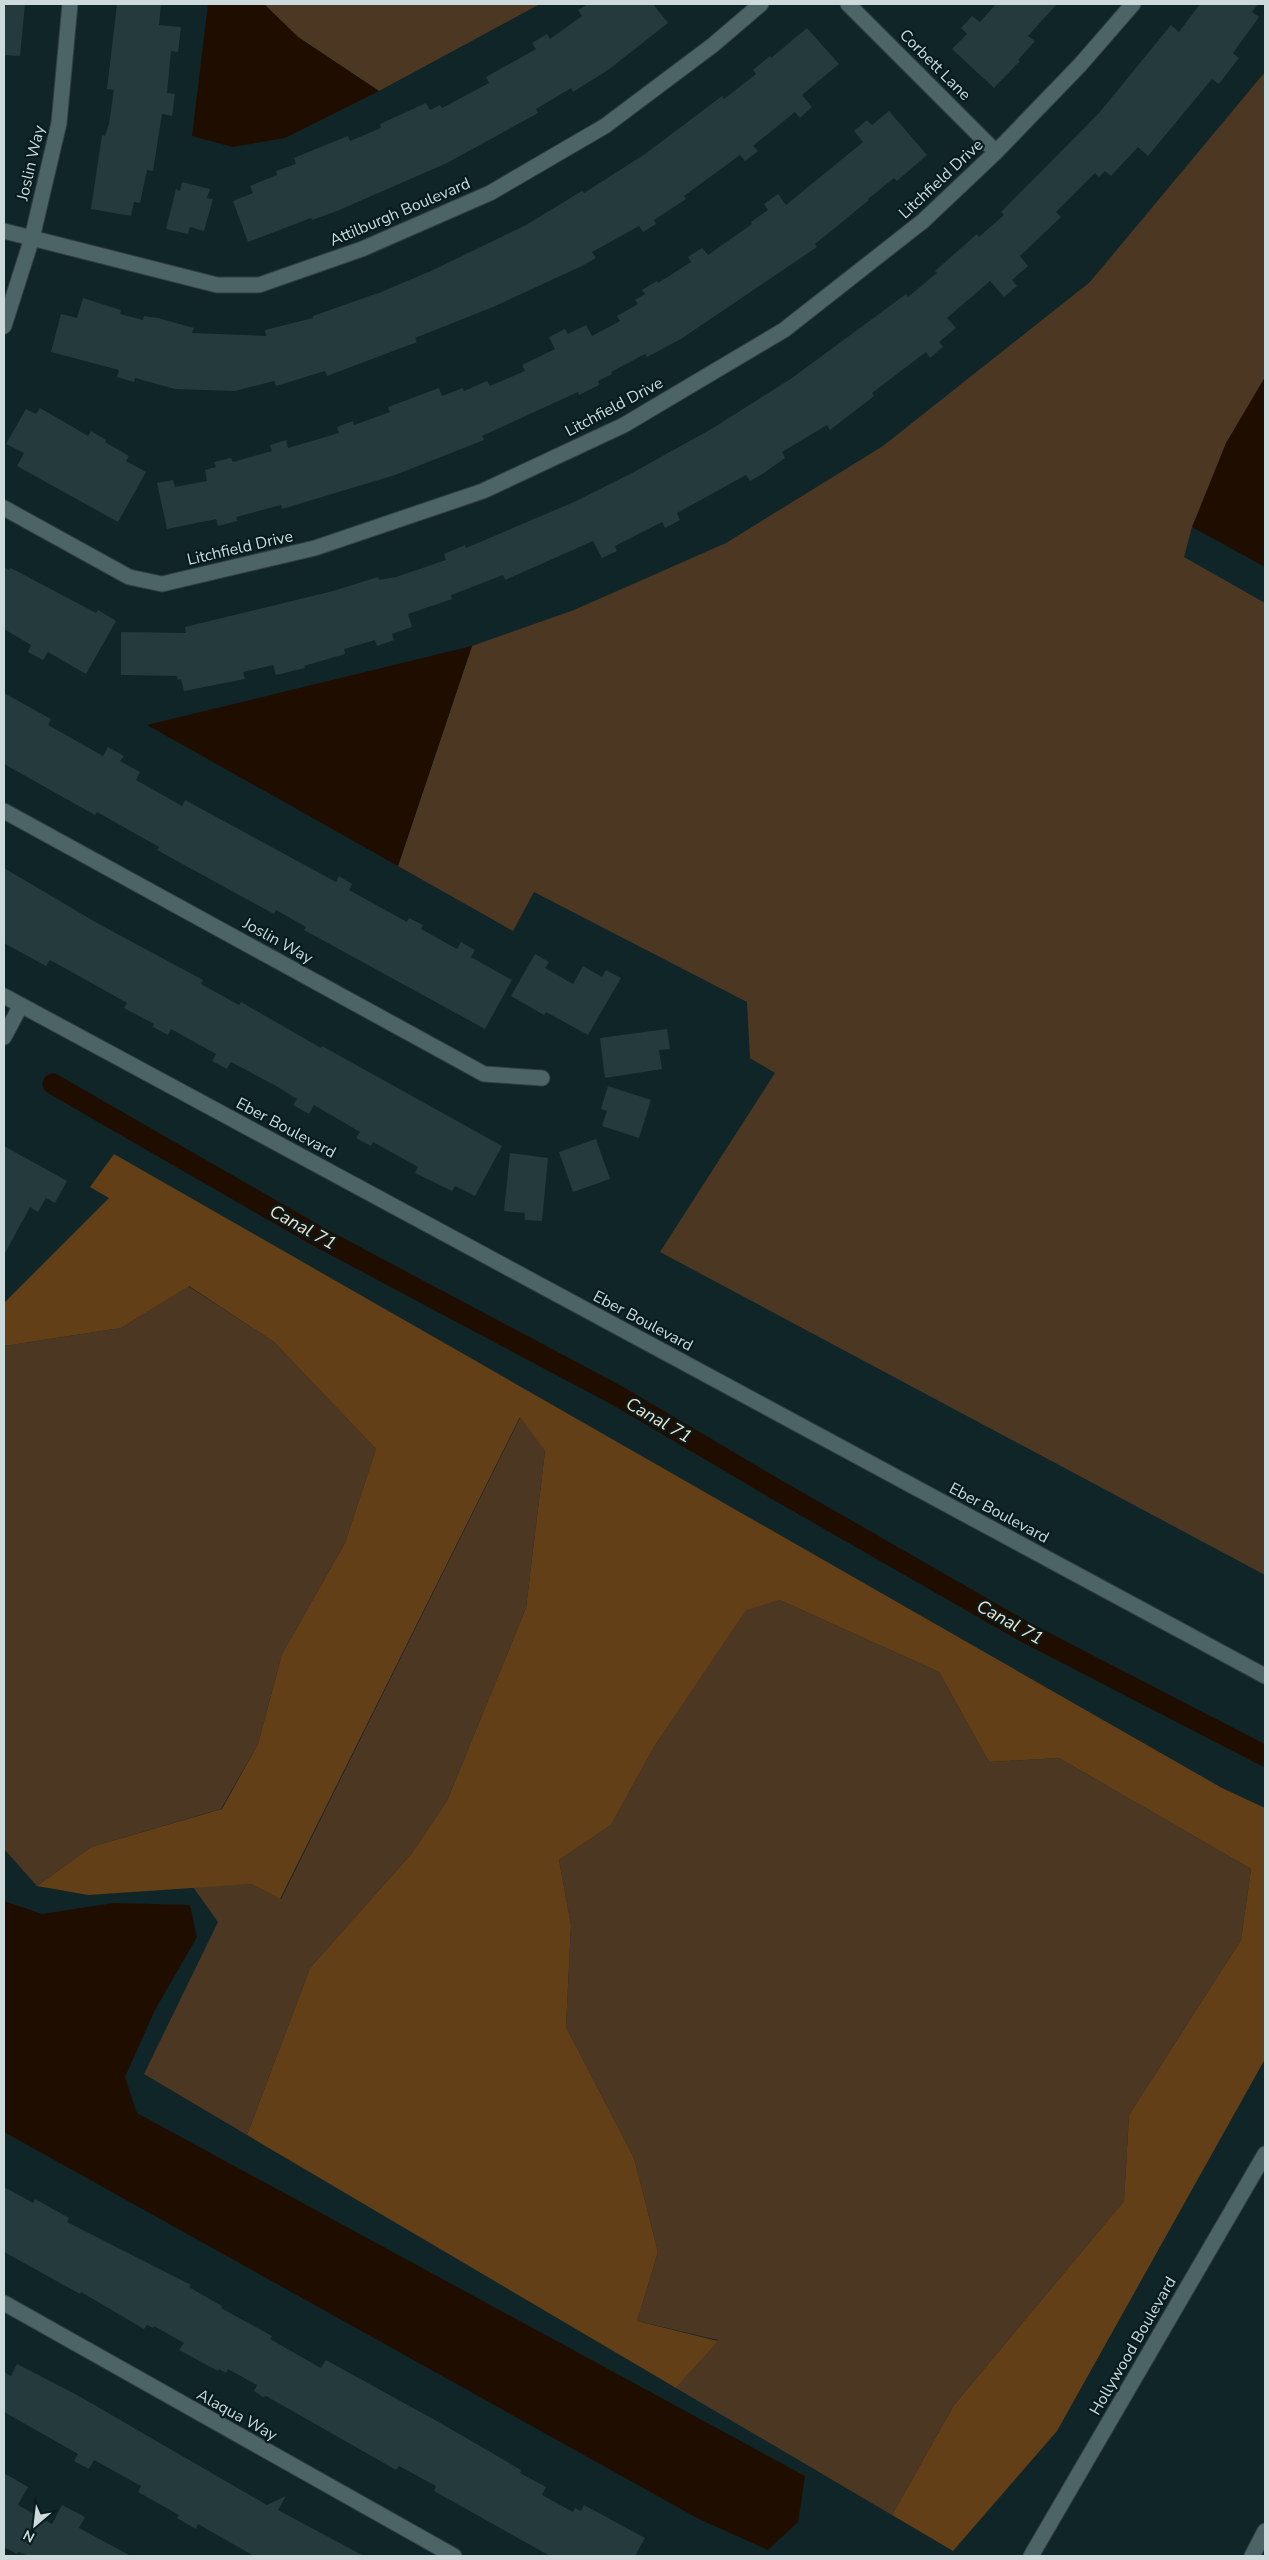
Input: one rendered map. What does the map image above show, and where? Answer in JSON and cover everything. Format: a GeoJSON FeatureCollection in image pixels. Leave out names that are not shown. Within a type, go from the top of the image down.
{"type":"FeatureCollection","features":[{"type":"Feature","properties":{"kind":"street","name":"Joslin Way"},"geometry":{"type":"LineString","coordinates":[[4,326],[32,238],[59,123],[70,4]]}},
{"type":"Feature","properties":{"kind":"street","name":"Attilburgh Boulevard"},"geometry":{"type":"LineString","coordinates":[[4,231],[218,285],[259,285],[362,249],[490,193],[605,126],[714,45],[761,4]]}},
{"type":"Feature","properties":{"kind":"street","name":"Corbett Lane"},"geometry":{"type":"LineString","coordinates":[[848,4],[996,152]]}},
{"type":"Feature","properties":{"kind":"street","name":"Litchfield Drive"},"geometry":{"type":"LineString","coordinates":[[4,508],[129,577],[162,584],[315,548],[483,491],[624,425],[784,330],[923,221],[996,152],[1080,65],[1134,4]]}},
{"type":"Feature","properties":{"kind":"street","name":"Joslin Way"},"geometry":{"type":"LineString","coordinates":[[4,811],[484,1074],[542,1078]]}},
{"type":"Feature","properties":{"kind":"street","name":"Eber Boulevard"},"geometry":{"type":"LineString","coordinates":[[4,996],[1265,1676]]}},
{"type":"Feature","properties":{"kind":"street"},"geometry":{"type":"LineString","coordinates":[[4,1037],[21,1006]]}},
{"type":"Feature","properties":{"kind":"street","name":"Hollywood Boulevard"},"geometry":{"type":"LineString","coordinates":[[1031,2556],[1265,2154]]}},
{"type":"Feature","properties":{"kind":"street","name":"Alaqua Way"},"geometry":{"type":"LineString","coordinates":[[4,2303],[454,2556]]}},
{"type":"Feature","properties":{"kind":"street"},"geometry":{"type":"LineString","coordinates":[[1252,2556],[1265,2531]]}},
{"type":"Feature","properties":{"kind":"shaded area"},"geometry":{"type":"Polygon","coordinates":[[[208,4],[264,4],[298,37],[379,91],[285,138],[233,147],[192,136],[208,4]]]}},
{"type":"Feature","properties":{"kind":"shaded area"},"geometry":{"type":"Polygon","coordinates":[[[264,4],[540,4],[379,91],[298,37],[264,4]]]}},
{"type":"Feature","properties":{"kind":"shaded area"},"geometry":{"type":"Polygon","coordinates":[[[1265,72],[1265,377],[1192,527],[1184,557],[1265,603],[1265,1575],[660,1252],[775,1073],[750,1058],[747,1002],[534,892],[513,931],[398,866],[472,646],[574,610],[726,543],[883,446],[1090,282],[1265,72]]]}},
{"type":"Feature","properties":{"kind":"shaded area"},"geometry":{"type":"Polygon","coordinates":[[[1265,377],[1265,567],[1192,527],[1226,443],[1265,377]]]}},
{"type":"Feature","properties":{"kind":"shaded area"},"geometry":{"type":"Polygon","coordinates":[[[472,646],[398,866],[147,725],[472,646]]]}},
{"type":"Feature","properties":{"kind":"shaded area"},"geometry":{"type":"Polygon","coordinates":[[[114,1154],[1222,1788],[1265,1808],[1265,2059],[1057,2431],[953,2551],[892,2515],[954,2405],[1124,2201],[1129,2115],[1241,1940],[1251,1869],[1059,1758],[989,1762],[939,1672],[780,1600],[746,1610],[654,1747],[611,1825],[559,1860],[571,1925],[566,2027],[634,2158],[658,2252],[637,2321],[718,2341],[676,2388],[247,2135],[310,1968],[412,1853],[447,1801],[526,1608],[545,1451],[520,1417],[280,1899],[252,1884],[88,1895],[37,1886],[91,1847],[222,1809],[258,1744],[282,1654],[345,1543],[376,1449],[274,1342],[189,1286],[121,1328],[4,1346],[4,1303],[109,1198],[90,1187],[114,1154]]]}},
{"type":"Feature","properties":{"kind":"shaded area"},"geometry":{"type":"Polygon","coordinates":[[[188,1286],[274,1342],[376,1449],[345,1543],[282,1654],[258,1744],[221,1809],[91,1847],[37,1886],[4,1849],[4,1346],[121,1328],[188,1286]]]}},
{"type":"Feature","properties":{"kind":"shaded area"},"geometry":{"type":"Polygon","coordinates":[[[521,1416],[545,1451],[526,1608],[447,1801],[412,1853],[310,1968],[247,2135],[144,2074],[218,1922],[193,1887],[252,1884],[281,1899],[521,1416]]]}},
{"type":"Feature","properties":{"kind":"shaded area"},"geometry":{"type":"Polygon","coordinates":[[[780,1600],[939,1672],[989,1762],[1059,1758],[1251,1869],[1241,1940],[1129,2115],[1124,2201],[954,2405],[892,2515],[676,2388],[718,2340],[637,2321],[658,2252],[634,2158],[566,2027],[571,1925],[559,1860],[611,1825],[654,1747],[746,1609],[780,1600]]]}},
{"type":"Feature","properties":{"kind":"shaded area"},"geometry":{"type":"Polygon","coordinates":[[[4,1901],[42,1914],[114,1903],[190,1905],[197,1937],[155,2010],[125,2077],[137,2113],[805,2476],[798,2522],[768,2550],[697,2518],[4,2132],[4,1901]]]}},
{"type":"Feature","properties":{"kind":"building"},"geometry":{"type":"Polygon","coordinates":[[[4,4],[25,4],[20,56],[4,55],[4,4]]]}},
{"type":"Feature","properties":{"kind":"building"},"geometry":{"type":"Polygon","coordinates":[[[117,4],[161,4],[159,25],[181,27],[178,52],[171,51],[167,93],[175,94],[172,116],[162,114],[153,171],[147,170],[140,203],[134,202],[131,216],[91,209],[102,135],[105,136],[109,124],[114,90],[107,89],[117,4]]]}},
{"type":"Feature","properties":{"kind":"building"},"geometry":{"type":"Polygon","coordinates":[[[588,4],[653,4],[668,23],[608,70],[573,92],[571,88],[536,109],[538,113],[447,163],[337,211],[312,220],[311,218],[248,242],[233,201],[253,193],[250,186],[277,175],[276,171],[296,164],[294,158],[348,136],[350,141],[381,128],[380,124],[426,103],[430,110],[440,105],[442,108],[489,83],[486,77],[536,49],[532,43],[547,34],[550,39],[582,16],[578,10],[588,4]]]}},
{"type":"Feature","properties":{"kind":"building"},"geometry":{"type":"Polygon","coordinates":[[[996,4],[1057,4],[1028,36],[1035,41],[1018,60],[1020,61],[994,88],[952,49],[967,34],[961,28],[972,16],[980,22],[996,4]]]}},
{"type":"Feature","properties":{"kind":"building"},"geometry":{"type":"Polygon","coordinates":[[[1200,4],[1258,4],[1252,12],[1259,17],[1233,53],[1239,58],[1219,84],[1212,79],[1148,156],[1138,147],[1111,176],[1105,171],[1099,177],[1095,173],[1056,212],[1061,217],[1020,256],[1028,266],[1012,280],[1017,286],[1004,297],[990,281],[947,318],[956,328],[939,342],[943,347],[930,358],[926,352],[872,393],[874,396],[830,430],[827,425],[782,452],[785,458],[764,473],[750,481],[746,475],[677,513],[680,520],[665,528],[662,522],[615,546],[617,551],[602,558],[593,541],[505,580],[503,575],[451,595],[452,599],[408,614],[412,627],[392,634],[394,640],[377,646],[375,640],[344,649],[345,654],[304,666],[305,668],[276,675],[273,665],[243,672],[245,679],[184,691],[181,679],[178,680],[177,676],[121,675],[121,632],[186,633],[185,627],[333,591],[378,577],[379,580],[396,577],[446,560],[444,554],[465,545],[466,548],[574,502],[632,473],[713,428],[792,378],[906,294],[908,297],[937,273],[935,271],[977,234],[979,237],[1004,215],[1001,212],[1099,113],[1171,25],[1179,32],[1200,4]]]}},
{"type":"Feature","properties":{"kind":"building"},"geometry":{"type":"Polygon","coordinates":[[[807,28],[839,64],[802,95],[812,107],[800,118],[795,112],[753,146],[758,151],[745,161],[740,155],[684,196],[686,199],[654,220],[656,224],[643,232],[639,226],[592,252],[596,258],[582,266],[493,307],[415,338],[417,342],[327,376],[325,371],[276,386],[274,381],[235,391],[175,389],[135,378],[134,382],[117,377],[119,370],[51,352],[61,314],[77,318],[83,298],[121,310],[120,314],[143,320],[144,316],[158,318],[194,328],[192,333],[266,336],[265,330],[313,318],[313,316],[381,292],[431,271],[526,225],[582,191],[584,193],[645,154],[722,96],[724,99],[756,74],[753,70],[770,56],[771,58],[807,28]]]}},
{"type":"Feature","properties":{"kind":"building"},"geometry":{"type":"Polygon","coordinates":[[[889,111],[927,155],[897,181],[894,178],[868,199],[815,244],[817,247],[681,339],[647,357],[645,354],[611,372],[612,374],[598,381],[599,385],[579,395],[578,392],[482,436],[484,440],[395,475],[282,509],[281,505],[236,517],[237,521],[218,526],[216,519],[167,529],[157,483],[173,480],[175,487],[207,481],[205,470],[216,467],[214,462],[231,458],[233,462],[272,451],[270,445],[286,440],[288,448],[339,433],[337,427],[353,421],[354,425],[390,412],[388,407],[439,388],[442,396],[463,388],[464,391],[487,381],[490,386],[525,371],[522,365],[555,349],[549,337],[565,329],[568,334],[586,325],[592,336],[620,321],[617,316],[638,304],[635,300],[645,294],[642,290],[657,281],[658,283],[691,262],[688,257],[702,248],[708,255],[752,224],[751,222],[768,210],[764,204],[778,194],[786,205],[863,142],[854,131],[867,120],[872,125],[889,111]]]}},
{"type":"Feature","properties":{"kind":"building"},"geometry":{"type":"Polygon","coordinates":[[[182,182],[210,189],[207,198],[213,199],[204,231],[190,227],[188,234],[166,229],[176,189],[180,191],[182,182]]]}},
{"type":"Feature","properties":{"kind":"building"},"geometry":{"type":"Polygon","coordinates":[[[40,408],[88,436],[91,431],[106,440],[105,442],[129,456],[126,461],[146,472],[118,522],[17,466],[24,453],[6,444],[26,409],[36,414],[40,408]]]}},
{"type":"Feature","properties":{"kind":"building"},"geometry":{"type":"Polygon","coordinates":[[[4,567],[9,570],[11,568],[96,613],[98,610],[116,621],[86,674],[48,652],[43,660],[28,652],[31,645],[4,629],[4,567]]]}},
{"type":"Feature","properties":{"kind":"building"},"geometry":{"type":"Polygon","coordinates":[[[4,693],[51,719],[48,725],[103,756],[108,747],[124,756],[120,761],[140,772],[136,780],[182,806],[185,800],[336,882],[339,876],[352,884],[349,890],[407,922],[409,918],[423,925],[421,929],[457,949],[461,942],[475,950],[471,957],[512,980],[485,1029],[304,930],[306,927],[276,910],[274,914],[157,850],[159,847],[97,812],[95,815],[4,764],[4,693]]]}},
{"type":"Feature","properties":{"kind":"building"},"geometry":{"type":"Polygon","coordinates":[[[4,868],[97,923],[203,980],[201,984],[239,1005],[241,1002],[321,1048],[322,1046],[502,1146],[475,1196],[455,1186],[452,1191],[415,1173],[418,1167],[373,1142],[371,1146],[356,1138],[360,1132],[314,1105],[309,1114],[293,1105],[297,1099],[278,1087],[231,1062],[227,1069],[212,1061],[216,1054],[171,1029],[168,1035],[153,1027],[154,1024],[124,1008],[127,1003],[50,960],[46,966],[4,943],[4,868]]]}},
{"type":"Feature","properties":{"kind":"building"},"geometry":{"type":"Polygon","coordinates":[[[535,954],[549,962],[545,968],[573,984],[583,966],[602,977],[606,970],[621,978],[588,1035],[546,1012],[544,1015],[511,996],[535,954]]]}},
{"type":"Feature","properties":{"kind":"building"},"geometry":{"type":"Polygon","coordinates":[[[667,1029],[670,1049],[659,1050],[662,1069],[605,1078],[600,1038],[667,1029]]]}},
{"type":"Feature","properties":{"kind":"building"},"geometry":{"type":"Polygon","coordinates":[[[608,1086],[651,1100],[639,1138],[602,1126],[607,1111],[601,1109],[608,1086]]]}},
{"type":"Feature","properties":{"kind":"building"},"geometry":{"type":"Polygon","coordinates":[[[596,1139],[610,1179],[573,1192],[559,1152],[596,1139]]]}},
{"type":"Feature","properties":{"kind":"building"},"geometry":{"type":"Polygon","coordinates":[[[4,1146],[67,1181],[55,1203],[46,1198],[38,1212],[30,1207],[4,1255],[4,1146]]]}},
{"type":"Feature","properties":{"kind":"building"},"geometry":{"type":"Polygon","coordinates":[[[510,1153],[548,1158],[542,1221],[525,1220],[525,1213],[504,1211],[510,1153]]]}},
{"type":"Feature","properties":{"kind":"building"},"geometry":{"type":"Polygon","coordinates":[[[4,2187],[33,2203],[35,2199],[69,2218],[67,2222],[191,2285],[189,2287],[222,2306],[221,2308],[272,2336],[270,2339],[321,2368],[326,2360],[442,2424],[521,2470],[520,2473],[546,2487],[542,2495],[573,2512],[575,2508],[581,2511],[584,2505],[645,2538],[635,2556],[550,2556],[434,2491],[436,2486],[399,2466],[396,2470],[266,2396],[263,2397],[254,2391],[257,2385],[228,2369],[226,2373],[219,2369],[218,2371],[179,2350],[184,2343],[154,2326],[153,2328],[147,2325],[144,2329],[81,2292],[80,2294],[4,2252],[4,2187]]]}},
{"type":"Feature","properties":{"kind":"building"},"geometry":{"type":"Polygon","coordinates":[[[17,2364],[77,2395],[267,2505],[286,2496],[278,2510],[364,2556],[254,2556],[198,2524],[196,2529],[177,2518],[179,2515],[138,2492],[141,2486],[94,2460],[89,2469],[74,2461],[78,2454],[4,2412],[4,2372],[11,2376],[17,2364]]]}},
{"type":"Feature","properties":{"kind":"building"},"geometry":{"type":"Polygon","coordinates":[[[4,2473],[28,2487],[18,2505],[52,2524],[62,2505],[85,2517],[79,2528],[131,2556],[28,2556],[19,2552],[17,2554],[4,2547],[4,2473]]]}},
{"type":"Feature","properties":{"kind":"waterway","name":"Canal 71"},"geometry":{"type":"LineString","coordinates":[[53,1084],[319,1237],[618,1396],[1025,1632],[1265,1756]]}}]}
